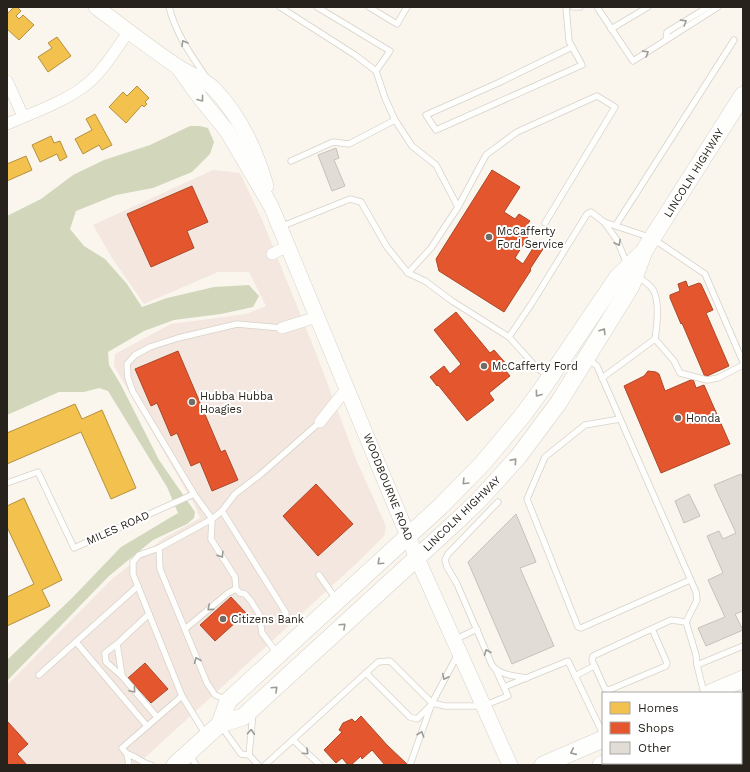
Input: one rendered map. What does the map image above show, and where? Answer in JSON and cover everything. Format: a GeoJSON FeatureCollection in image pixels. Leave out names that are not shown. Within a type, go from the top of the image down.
{"type":"FeatureCollection","features":[{"type":"Feature","properties":{"kind":"main road","name":"WOODBOURNE ROAD"},"geometry":{"type":"LineString","coordinates":[[96,7],[178,67],[213,88],[228,106],[251,144],[260,165],[271,206]]}},
{"type":"Feature","properties":{"kind":"main road","name":"WOODBOURNE ROAD"},"geometry":{"type":"LineString","coordinates":[[178,67],[227,131],[271,206],[417,558],[510,765]]}},
{"type":"Feature","properties":{"kind":"main road","name":"LINCOLN HIGHWAY"},"geometry":{"type":"LineString","coordinates":[[175,765],[192,759],[206,735],[220,724],[244,717],[417,558],[460,529],[478,501],[518,457],[559,402],[631,286],[632,270],[741,102]]}},
{"type":"Feature","properties":{"kind":"main road","name":"LINCOLN HIGHWAY"},"geometry":{"type":"LineString","coordinates":[[220,724],[222,698],[279,655],[442,505],[482,464],[523,415],[617,278],[632,270]]}},
{"type":"Feature","properties":{"kind":"main road"},"geometry":{"type":"LineString","coordinates":[[712,692],[743,679]]}},
{"type":"Feature","properties":{"kind":"main road"},"geometry":{"type":"LineString","coordinates":[[543,765],[602,739]]}},
{"type":"Feature","properties":{"kind":"street"},"geometry":{"type":"LineString","coordinates":[[7,124],[66,98],[86,85],[104,67],[129,31]]}},
{"type":"Feature","properties":{"kind":"street"},"geometry":{"type":"LineString","coordinates":[[7,81],[24,116]]}},
{"type":"Feature","properties":{"kind":"street"},"geometry":{"type":"LineString","coordinates":[[272,254],[288,246]]}},
{"type":"Feature","properties":{"kind":"street"},"geometry":{"type":"LineString","coordinates":[[282,328],[318,317]]}},
{"type":"Feature","properties":{"kind":"street"},"geometry":{"type":"LineString","coordinates":[[320,422],[347,388]]}},
{"type":"Feature","properties":{"kind":"lane"},"geometry":{"type":"LineString","coordinates":[[169,7],[172,18],[184,44],[213,88]]}},
{"type":"Feature","properties":{"kind":"lane"},"geometry":{"type":"LineString","coordinates":[[280,7],[355,55],[376,71],[385,98],[395,120],[412,146],[436,165],[458,207]]}},
{"type":"Feature","properties":{"kind":"lane"},"geometry":{"type":"LineString","coordinates":[[317,7],[390,51],[376,71]]}},
{"type":"Feature","properties":{"kind":"lane"},"geometry":{"type":"LineString","coordinates":[[369,7],[396,24],[407,7]]}},
{"type":"Feature","properties":{"kind":"lane"},"geometry":{"type":"LineString","coordinates":[[566,7],[569,41],[582,65],[436,130],[426,115],[498,83],[572,47]]}},
{"type":"Feature","properties":{"kind":"lane"},"geometry":{"type":"LineString","coordinates":[[573,7],[580,7]]}},
{"type":"Feature","properties":{"kind":"lane"},"geometry":{"type":"LineString","coordinates":[[598,7],[633,61],[718,7]]}},
{"type":"Feature","properties":{"kind":"lane"},"geometry":{"type":"LineString","coordinates":[[611,29],[648,7]]}},
{"type":"Feature","properties":{"kind":"lane"},"geometry":{"type":"LineString","coordinates":[[666,40],[667,32],[708,7]]}},
{"type":"Feature","properties":{"kind":"lane"},"geometry":{"type":"LineString","coordinates":[[616,226],[734,40]]}},
{"type":"Feature","properties":{"kind":"lane"},"geometry":{"type":"LineString","coordinates":[[408,273],[431,248],[458,207],[486,155],[517,132],[597,96],[615,107],[545,223]]}},
{"type":"Feature","properties":{"kind":"lane"},"geometry":{"type":"LineString","coordinates":[[291,161],[333,142],[350,144],[395,120]]}},
{"type":"Feature","properties":{"kind":"lane"},"geometry":{"type":"LineString","coordinates":[[280,227],[350,200],[361,202],[387,247],[408,273],[425,282],[509,337],[538,369],[550,377]]}},
{"type":"Feature","properties":{"kind":"lane"},"geometry":{"type":"LineString","coordinates":[[509,337],[532,303],[587,214],[591,212],[604,222],[617,240],[632,270],[652,288],[656,298],[658,318],[655,339],[602,378]]}},
{"type":"Feature","properties":{"kind":"lane"},"geometry":{"type":"LineString","coordinates":[[604,222],[616,226],[705,274],[743,364],[718,378],[707,380],[680,373],[674,361],[655,339]]}},
{"type":"Feature","properties":{"kind":"lane"},"geometry":{"type":"LineString","coordinates":[[279,655],[262,633],[259,614],[251,601],[245,594],[240,593],[236,589],[235,577],[211,538],[212,519],[194,494],[133,392],[128,378],[126,364],[135,355],[150,347],[178,338],[237,324],[282,328]]}},
{"type":"Feature","properties":{"kind":"lane"},"geometry":{"type":"LineString","coordinates":[[587,358],[597,366],[696,592],[697,600],[686,622],[696,655],[704,692]]}},
{"type":"Feature","properties":{"kind":"lane"},"geometry":{"type":"LineString","coordinates":[[620,419],[585,424],[545,457],[527,499],[578,627],[581,628],[690,580]]}},
{"type":"Feature","properties":{"kind":"lane"},"geometry":{"type":"LineString","coordinates":[[206,735],[182,696],[133,574],[133,562],[139,555],[159,548],[212,519],[222,511],[236,494],[320,422]]}},
{"type":"Feature","properties":{"kind":"lane","name":"MILES ROAD"},"geometry":{"type":"LineString","coordinates":[[7,483],[38,472],[74,548],[194,494]]}},
{"type":"Feature","properties":{"kind":"lane"},"geometry":{"type":"LineString","coordinates":[[265,765],[378,662],[390,661],[432,703],[445,706],[484,706],[508,696],[445,560],[460,529],[498,502]]}},
{"type":"Feature","properties":{"kind":"lane"},"geometry":{"type":"LineString","coordinates":[[222,511],[286,613]]}},
{"type":"Feature","properties":{"kind":"lane"},"geometry":{"type":"LineString","coordinates":[[159,548],[160,569],[206,683],[222,698]]}},
{"type":"Feature","properties":{"kind":"lane"},"geometry":{"type":"LineString","coordinates":[[319,575],[337,601]]}},
{"type":"Feature","properties":{"kind":"lane"},"geometry":{"type":"LineString","coordinates":[[39,675],[138,586]]}},
{"type":"Feature","properties":{"kind":"lane"},"geometry":{"type":"LineString","coordinates":[[185,629],[228,593],[236,589]]}},
{"type":"Feature","properties":{"kind":"lane"},"geometry":{"type":"LineString","coordinates":[[149,614],[117,644],[105,653],[106,662],[122,676],[157,717]]}},
{"type":"Feature","properties":{"kind":"lane"},"geometry":{"type":"LineString","coordinates":[[652,629],[667,663],[666,666],[610,690],[605,689],[594,666],[592,660],[593,656],[671,620],[686,622]]}},
{"type":"Feature","properties":{"kind":"lane"},"geometry":{"type":"LineString","coordinates":[[410,765],[432,703],[456,646],[477,629]]}},
{"type":"Feature","properties":{"kind":"lane"},"geometry":{"type":"LineString","coordinates":[[76,642],[147,726]]}},
{"type":"Feature","properties":{"kind":"lane"},"geometry":{"type":"LineString","coordinates":[[117,644],[122,676]]}},
{"type":"Feature","properties":{"kind":"lane"},"geometry":{"type":"LineString","coordinates":[[697,665],[743,646]]}},
{"type":"Feature","properties":{"kind":"lane"},"geometry":{"type":"LineString","coordinates":[[504,687],[568,661],[602,732]]}},
{"type":"Feature","properties":{"kind":"lane"},"geometry":{"type":"LineString","coordinates":[[575,676],[594,666]]}},
{"type":"Feature","properties":{"kind":"lane"},"geometry":{"type":"LineString","coordinates":[[496,670],[527,678]]}},
{"type":"Feature","properties":{"kind":"lane"},"geometry":{"type":"LineString","coordinates":[[366,673],[410,717],[417,719],[432,703]]}},
{"type":"Feature","properties":{"kind":"lane"},"geometry":{"type":"LineString","coordinates":[[129,765],[127,754],[122,748],[182,696]]}},
{"type":"Feature","properties":{"kind":"lane"},"geometry":{"type":"LineString","coordinates":[[249,755],[253,708]]}},
{"type":"Feature","properties":{"kind":"lane"},"geometry":{"type":"LineString","coordinates":[[220,724],[241,754],[249,755],[258,765]]}},
{"type":"Feature","properties":{"kind":"lane"},"geometry":{"type":"LineString","coordinates":[[293,740],[320,765]]}},
{"type":"Feature","properties":{"kind":"lane"},"geometry":{"type":"LineString","coordinates":[[127,754],[134,756],[144,764],[151,765]]}},
{"type":"Feature","properties":{"kind":"lane"},"geometry":{"type":"LineString","coordinates":[[697,765],[703,764]]}},
{"type":"Feature","properties":{"kind":"shaded area"},"geometry":{"type":"Polygon","coordinates":[[[213,170],[240,173],[263,222],[316,353],[355,457],[386,526],[384,536],[359,561],[137,765],[7,765],[7,685],[112,579],[164,538],[200,518],[195,506],[114,366],[115,354],[171,324],[246,314],[266,306],[249,272],[218,272],[144,304],[112,258],[93,225],[213,170]]]}},
{"type":"Feature","properties":{"kind":"green space"},"geometry":{"type":"Polygon","coordinates":[[[190,126],[208,128],[214,142],[210,154],[192,172],[153,188],[116,195],[76,211],[70,229],[84,246],[105,259],[127,284],[142,307],[167,298],[214,287],[249,285],[259,296],[253,307],[221,314],[174,320],[144,331],[108,352],[109,365],[121,385],[159,460],[195,512],[194,518],[187,524],[153,540],[109,576],[7,681],[7,660],[72,598],[121,547],[178,513],[167,487],[108,391],[99,388],[84,392],[59,392],[7,415],[7,216],[41,199],[73,175],[104,160],[150,145],[190,126]]]}},
{"type":"Feature","properties":{"kind":"building: Homes"},"geometry":{"type":"Polygon","coordinates":[[[14,7],[17,7],[21,11],[16,16],[19,19],[23,15],[34,25],[19,40],[7,29],[7,14],[14,7]]]}},
{"type":"Feature","properties":{"kind":"building: Homes"},"geometry":{"type":"Polygon","coordinates":[[[57,37],[71,56],[48,72],[38,57],[52,48],[48,43],[57,37]]]}},
{"type":"Feature","properties":{"kind":"building: Homes"},"geometry":{"type":"Polygon","coordinates":[[[137,86],[149,98],[145,102],[147,104],[144,107],[142,105],[126,123],[109,107],[123,92],[127,96],[137,86]]]}},
{"type":"Feature","properties":{"kind":"building: Homes"},"geometry":{"type":"Polygon","coordinates":[[[95,114],[112,145],[102,150],[99,145],[83,154],[75,139],[92,130],[86,119],[95,114]]]}},
{"type":"Feature","properties":{"kind":"building: Homes"},"geometry":{"type":"Polygon","coordinates":[[[51,136],[54,143],[60,141],[67,157],[60,161],[57,154],[40,162],[32,145],[51,136]]]}},
{"type":"Feature","properties":{"kind":"building: Homes"},"geometry":{"type":"Polygon","coordinates":[[[26,156],[32,170],[7,181],[7,164],[26,156]]]}},
{"type":"Feature","properties":{"kind":"building: Homes"},"geometry":{"type":"Polygon","coordinates":[[[75,404],[82,419],[102,410],[136,488],[111,499],[81,432],[7,464],[7,433],[75,404]]]}},
{"type":"Feature","properties":{"kind":"building: Homes"},"geometry":{"type":"Polygon","coordinates":[[[24,498],[62,580],[42,590],[50,606],[7,626],[7,597],[34,584],[7,527],[7,506],[24,498]]]}},
{"type":"Feature","properties":{"kind":"building: Shops","name":"McCafferty Ford Service"},"geometry":{"type":"Polygon","coordinates":[[[492,170],[520,187],[504,212],[515,219],[519,214],[530,221],[526,226],[532,230],[515,258],[523,264],[535,245],[543,249],[504,312],[439,271],[436,259],[492,170]]]}},
{"type":"Feature","properties":{"kind":"building: Shops"},"geometry":{"type":"Polygon","coordinates":[[[192,186],[208,222],[187,231],[194,248],[151,267],[127,214],[192,186]]]}},
{"type":"Feature","properties":{"kind":"building: Shops"},"geometry":{"type":"Polygon","coordinates":[[[686,281],[688,287],[699,283],[701,284],[713,310],[706,313],[729,366],[705,377],[670,298],[670,295],[680,291],[678,284],[686,281]]]}},
{"type":"Feature","properties":{"kind":"building: Shops","name":"McCafferty Ford"},"geometry":{"type":"Polygon","coordinates":[[[456,312],[490,353],[494,350],[509,367],[506,371],[510,376],[489,393],[494,400],[467,421],[430,377],[444,366],[450,374],[461,364],[434,330],[456,312]]]}},
{"type":"Feature","properties":{"kind":"building: Shops"},"geometry":{"type":"Polygon","coordinates":[[[178,351],[221,452],[225,450],[238,480],[212,491],[200,462],[191,466],[177,433],[171,436],[157,403],[151,406],[135,369],[178,351]]]}},
{"type":"Feature","properties":{"kind":"building: Shops","name":"Honda"},"geometry":{"type":"Polygon","coordinates":[[[648,371],[659,374],[665,391],[693,379],[696,388],[704,385],[730,444],[661,473],[624,386],[644,376],[648,371]]]}},
{"type":"Feature","properties":{"kind":"building: Shops"},"geometry":{"type":"Polygon","coordinates":[[[316,484],[353,524],[318,556],[283,516],[316,484]]]}},
{"type":"Feature","properties":{"kind":"building: Shops","name":"Citizens Bank"},"geometry":{"type":"Polygon","coordinates":[[[231,597],[246,613],[215,641],[200,625],[231,597]]]}},
{"type":"Feature","properties":{"kind":"building: Shops"},"geometry":{"type":"Polygon","coordinates":[[[145,663],[168,689],[151,703],[128,678],[145,663]]]}},
{"type":"Feature","properties":{"kind":"building: Shops"},"geometry":{"type":"Polygon","coordinates":[[[361,716],[387,745],[408,765],[385,765],[372,750],[362,759],[361,756],[351,765],[348,765],[342,758],[336,763],[324,750],[342,732],[339,730],[343,723],[352,719],[355,722],[361,716]]]}},
{"type":"Feature","properties":{"kind":"building: Shops"},"geometry":{"type":"Polygon","coordinates":[[[7,721],[28,744],[17,754],[27,765],[7,765],[7,721]]]}},
{"type":"Feature","properties":{"kind":"building: Other"},"geometry":{"type":"Polygon","coordinates":[[[336,148],[339,158],[334,160],[345,186],[332,191],[318,155],[336,148]]]}},
{"type":"Feature","properties":{"kind":"building: Other"},"geometry":{"type":"Polygon","coordinates":[[[741,474],[743,480],[743,611],[735,614],[743,630],[706,646],[698,628],[725,617],[708,580],[723,573],[707,536],[719,531],[723,539],[736,533],[714,485],[741,474]]]}},
{"type":"Feature","properties":{"kind":"building: Other"},"geometry":{"type":"Polygon","coordinates":[[[689,494],[700,516],[684,523],[675,501],[689,494]]]}},
{"type":"Feature","properties":{"kind":"building: Other"},"geometry":{"type":"Polygon","coordinates":[[[516,514],[536,562],[520,568],[554,646],[512,664],[468,562],[516,514]]]}},
{"type":"Feature","properties":{"kind":"place","name":"McCafferty Ford Service"},"geometry":{"type":"Point","coordinates":[489,237]}},
{"type":"Feature","properties":{"kind":"place","name":"McCafferty Ford"},"geometry":{"type":"Point","coordinates":[484,366]}},
{"type":"Feature","properties":{"kind":"place","name":"Hubba Hubba Hoagies"},"geometry":{"type":"Point","coordinates":[192,402]}},
{"type":"Feature","properties":{"kind":"place","name":"Honda"},"geometry":{"type":"Point","coordinates":[678,418]}},
{"type":"Feature","properties":{"kind":"place","name":"Citizens Bank"},"geometry":{"type":"Point","coordinates":[223,619]}}]}
